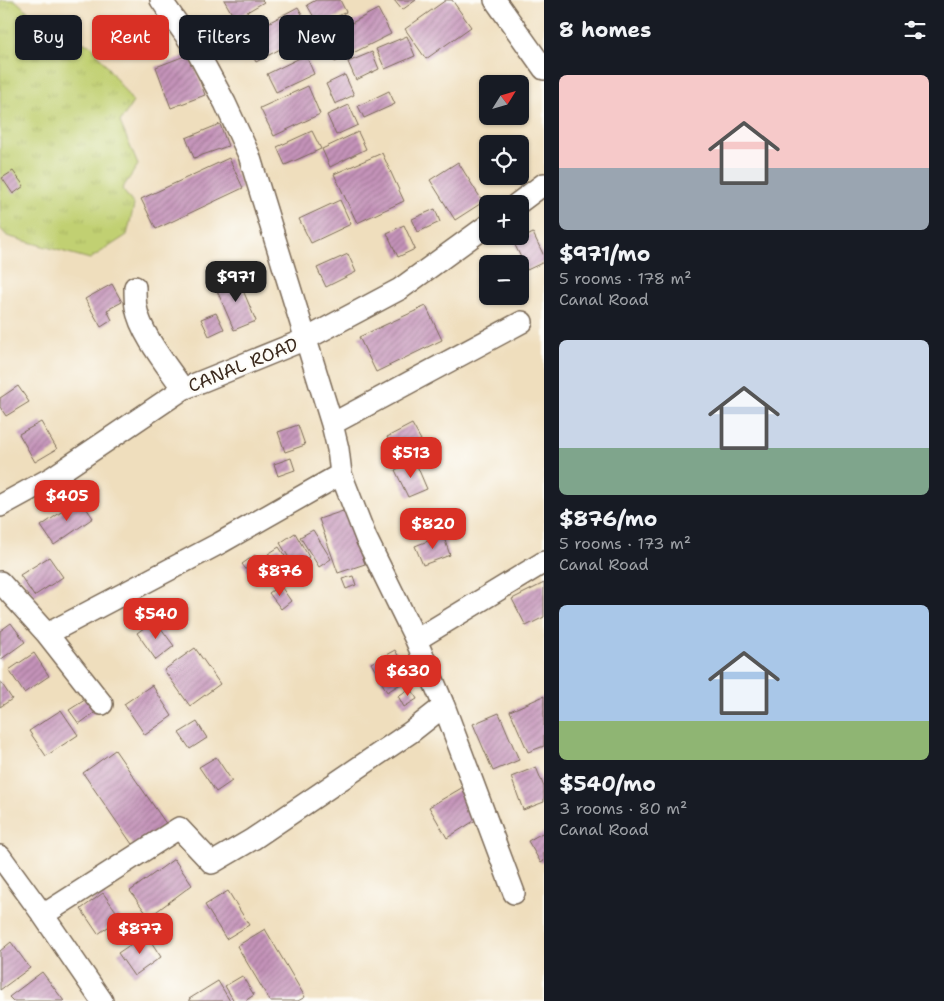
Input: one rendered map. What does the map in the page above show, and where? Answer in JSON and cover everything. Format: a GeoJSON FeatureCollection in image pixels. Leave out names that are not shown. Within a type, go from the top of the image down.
{"type":"FeatureCollection","features":[{"type":"Feature","properties":{"kind":"street"},"geometry":{"type":"LineString","coordinates":[[161,0],[198,53],[225,103],[249,155],[332,424],[341,474],[366,538],[416,640],[444,706],[514,892]]}},
{"type":"Feature","properties":{"kind":"street"},"geometry":{"type":"LineString","coordinates":[[495,0],[544,69]]}},
{"type":"Feature","properties":{"kind":"street"},"geometry":{"type":"LineString","coordinates":[[529,195],[544,184]]}},
{"type":"Feature","properties":{"kind":"street","name":"CANAL ROAD"},"geometry":{"type":"LineString","coordinates":[[0,506],[53,477],[183,389],[306,340],[400,289],[479,232]]}},
{"type":"Feature","properties":{"kind":"street"},"geometry":{"type":"LineString","coordinates":[[135,287],[136,307],[140,322],[147,336],[183,389]]}},
{"type":"Feature","properties":{"kind":"street"},"geometry":{"type":"LineString","coordinates":[[332,424],[522,322]]}},
{"type":"Feature","properties":{"kind":"street"},"geometry":{"type":"LineString","coordinates":[[47,634],[220,543],[341,474]]}},
{"type":"Feature","properties":{"kind":"street"},"geometry":{"type":"LineString","coordinates":[[416,640],[544,562]]}},
{"type":"Feature","properties":{"kind":"street"},"geometry":{"type":"LineString","coordinates":[[0,582],[47,634],[102,704]]}},
{"type":"Feature","properties":{"kind":"street"},"geometry":{"type":"LineString","coordinates":[[42,914],[179,828],[212,863],[253,839],[411,732],[444,706]]}},
{"type":"Feature","properties":{"kind":"street"},"geometry":{"type":"LineString","coordinates":[[0,856],[102,1001]]}},
{"type":"Feature","properties":{"kind":"green space"},"geometry":{"type":"Polygon","coordinates":[[[0,0],[15,0],[32,15],[15,15],[15,60],[82,60],[82,42],[92,46],[92,60],[102,60],[133,102],[120,122],[138,165],[122,189],[134,205],[127,235],[90,259],[7,236],[0,228],[0,0]]]}},
{"type":"Feature","properties":{"kind":"building"},"geometry":{"type":"Polygon","coordinates":[[[224,0],[262,0],[264,2],[242,15],[233,15],[224,0]]]}},
{"type":"Feature","properties":{"kind":"building"},"geometry":{"type":"Polygon","coordinates":[[[316,0],[340,0],[346,12],[340,15],[313,15],[307,5],[316,0]]]}},
{"type":"Feature","properties":{"kind":"building"},"geometry":{"type":"Polygon","coordinates":[[[394,0],[416,0],[402,10],[394,0]]]}},
{"type":"Feature","properties":{"kind":"building"},"geometry":{"type":"Polygon","coordinates":[[[446,0],[452,0],[471,27],[426,59],[405,29],[446,0]]]}},
{"type":"Feature","properties":{"kind":"building"},"geometry":{"type":"Polygon","coordinates":[[[298,7],[302,15],[283,15],[298,7]]]}},
{"type":"Feature","properties":{"kind":"building"},"geometry":{"type":"Polygon","coordinates":[[[378,9],[391,34],[354,52],[354,22],[378,9]]]}},
{"type":"Feature","properties":{"kind":"building"},"geometry":{"type":"Polygon","coordinates":[[[279,17],[279,50],[269,55],[269,23],[279,17]]]}},
{"type":"Feature","properties":{"kind":"building"},"geometry":{"type":"Polygon","coordinates":[[[407,36],[415,56],[385,69],[376,49],[407,36]]]}},
{"type":"Feature","properties":{"kind":"building"},"geometry":{"type":"Polygon","coordinates":[[[372,52],[379,69],[356,80],[348,62],[372,52]]]}},
{"type":"Feature","properties":{"kind":"building"},"geometry":{"type":"Polygon","coordinates":[[[179,58],[179,60],[192,60],[205,95],[171,108],[156,67],[179,58]]]}},
{"type":"Feature","properties":{"kind":"building"},"geometry":{"type":"Polygon","coordinates":[[[296,60],[308,60],[314,74],[276,92],[267,74],[296,60]]]}},
{"type":"Feature","properties":{"kind":"building"},"geometry":{"type":"Polygon","coordinates":[[[345,75],[354,95],[335,104],[326,84],[345,75]]]}},
{"type":"Feature","properties":{"kind":"building"},"geometry":{"type":"Polygon","coordinates":[[[308,86],[320,114],[274,136],[260,108],[308,86]]]}},
{"type":"Feature","properties":{"kind":"building"},"geometry":{"type":"Polygon","coordinates":[[[389,91],[395,104],[364,118],[358,106],[389,91]]]}},
{"type":"Feature","properties":{"kind":"building"},"geometry":{"type":"Polygon","coordinates":[[[349,105],[358,125],[336,135],[327,115],[349,105]]]}},
{"type":"Feature","properties":{"kind":"building"},"geometry":{"type":"Polygon","coordinates":[[[220,124],[228,146],[194,158],[186,138],[220,124]]]}},
{"type":"Feature","properties":{"kind":"building"},"geometry":{"type":"Polygon","coordinates":[[[312,131],[321,149],[285,165],[277,147],[312,131]]]}},
{"type":"Feature","properties":{"kind":"building"},"geometry":{"type":"Polygon","coordinates":[[[358,132],[366,149],[330,167],[322,149],[358,132]]]}},
{"type":"Feature","properties":{"kind":"building"},"geometry":{"type":"Polygon","coordinates":[[[382,153],[404,201],[357,223],[334,174],[382,153]]]}},
{"type":"Feature","properties":{"kind":"building"},"geometry":{"type":"Polygon","coordinates":[[[229,158],[243,188],[156,229],[141,199],[229,158]]]}},
{"type":"Feature","properties":{"kind":"building"},"geometry":{"type":"Polygon","coordinates":[[[458,162],[479,196],[479,205],[455,220],[430,180],[458,162]]]}},
{"type":"Feature","properties":{"kind":"building"},"geometry":{"type":"Polygon","coordinates":[[[13,171],[24,186],[13,194],[2,178],[13,171]]]}},
{"type":"Feature","properties":{"kind":"building"},"geometry":{"type":"Polygon","coordinates":[[[340,200],[351,224],[311,243],[299,219],[340,200]]]}},
{"type":"Feature","properties":{"kind":"building"},"geometry":{"type":"Polygon","coordinates":[[[435,209],[440,222],[418,232],[412,219],[435,209]]]}},
{"type":"Feature","properties":{"kind":"building"},"geometry":{"type":"Polygon","coordinates":[[[404,225],[415,249],[398,257],[387,233],[404,225]]]}},
{"type":"Feature","properties":{"kind":"building"},"geometry":{"type":"Polygon","coordinates":[[[533,233],[544,256],[544,262],[529,269],[529,255],[520,255],[515,245],[529,245],[529,235],[533,233]]]}},
{"type":"Feature","properties":{"kind":"building"},"geometry":{"type":"Polygon","coordinates":[[[348,254],[356,272],[326,287],[317,268],[348,254]]]}},
{"type":"Feature","properties":{"kind":"building"},"geometry":{"type":"Polygon","coordinates":[[[237,276],[256,321],[234,330],[215,286],[237,276]]]}},
{"type":"Feature","properties":{"kind":"building"},"geometry":{"type":"Polygon","coordinates":[[[112,284],[122,302],[107,310],[112,320],[101,327],[85,299],[112,284]]]}},
{"type":"Feature","properties":{"kind":"building"},"geometry":{"type":"Polygon","coordinates":[[[426,306],[442,340],[376,372],[359,337],[426,306]]]}},
{"type":"Feature","properties":{"kind":"building"},"geometry":{"type":"Polygon","coordinates":[[[216,313],[224,329],[209,336],[201,319],[216,313]]]}},
{"type":"Feature","properties":{"kind":"building"},"geometry":{"type":"Polygon","coordinates":[[[18,386],[29,402],[6,416],[0,407],[0,398],[18,386]]]}},
{"type":"Feature","properties":{"kind":"building"},"geometry":{"type":"Polygon","coordinates":[[[41,422],[57,449],[35,462],[19,434],[41,422]]]}},
{"type":"Feature","properties":{"kind":"building"},"geometry":{"type":"Polygon","coordinates":[[[412,424],[421,440],[396,453],[387,437],[412,424]]]}},
{"type":"Feature","properties":{"kind":"building"},"geometry":{"type":"Polygon","coordinates":[[[298,425],[305,445],[285,452],[278,432],[298,425]]]}},
{"type":"Feature","properties":{"kind":"building"},"geometry":{"type":"Polygon","coordinates":[[[291,458],[295,470],[278,476],[274,464],[291,458]]]}},
{"type":"Feature","properties":{"kind":"building"},"geometry":{"type":"Polygon","coordinates":[[[415,461],[427,489],[408,497],[395,470],[415,461]]]}},
{"type":"Feature","properties":{"kind":"building"},"geometry":{"type":"Polygon","coordinates":[[[80,499],[93,518],[54,545],[41,526],[80,499]]]}},
{"type":"Feature","properties":{"kind":"building"},"geometry":{"type":"Polygon","coordinates":[[[346,510],[365,564],[338,573],[319,519],[346,510]]]}},
{"type":"Feature","properties":{"kind":"building"},"geometry":{"type":"Polygon","coordinates":[[[313,530],[331,559],[319,567],[300,537],[313,530]]]}},
{"type":"Feature","properties":{"kind":"building"},"geometry":{"type":"Polygon","coordinates":[[[295,533],[309,557],[294,566],[280,543],[295,533]]]}},
{"type":"Feature","properties":{"kind":"building"},"geometry":{"type":"Polygon","coordinates":[[[443,535],[450,555],[423,565],[415,546],[443,535]]]}},
{"type":"Feature","properties":{"kind":"building"},"geometry":{"type":"Polygon","coordinates":[[[279,547],[295,572],[284,579],[268,554],[279,547]]]}},
{"type":"Feature","properties":{"kind":"building"},"geometry":{"type":"Polygon","coordinates":[[[255,555],[266,572],[254,580],[242,564],[255,555]]]}},
{"type":"Feature","properties":{"kind":"building"},"geometry":{"type":"Polygon","coordinates":[[[49,557],[63,577],[34,596],[20,575],[49,557]]]}},
{"type":"Feature","properties":{"kind":"building"},"geometry":{"type":"Polygon","coordinates":[[[353,576],[356,585],[346,589],[342,579],[353,576]]]}},
{"type":"Feature","properties":{"kind":"building"},"geometry":{"type":"Polygon","coordinates":[[[544,583],[544,617],[526,626],[512,599],[544,583]]]}},
{"type":"Feature","properties":{"kind":"building"},"geometry":{"type":"Polygon","coordinates":[[[280,585],[291,601],[281,609],[269,593],[280,585]]]}},
{"type":"Feature","properties":{"kind":"building"},"geometry":{"type":"Polygon","coordinates":[[[155,620],[174,646],[156,660],[137,633],[155,620]]]}},
{"type":"Feature","properties":{"kind":"building"},"geometry":{"type":"Polygon","coordinates":[[[11,623],[25,642],[0,660],[0,631],[11,623]]]}},
{"type":"Feature","properties":{"kind":"building"},"geometry":{"type":"Polygon","coordinates":[[[195,648],[220,684],[190,706],[164,670],[195,648]]]}},
{"type":"Feature","properties":{"kind":"building"},"geometry":{"type":"Polygon","coordinates":[[[395,650],[411,678],[387,692],[371,663],[395,650]]]}},
{"type":"Feature","properties":{"kind":"building"},"geometry":{"type":"Polygon","coordinates":[[[34,653],[49,676],[24,693],[9,670],[34,653]]]}},
{"type":"Feature","properties":{"kind":"building"},"geometry":{"type":"Polygon","coordinates":[[[0,681],[12,699],[0,707],[0,681]]]}},
{"type":"Feature","properties":{"kind":"building"},"geometry":{"type":"Polygon","coordinates":[[[152,685],[172,716],[145,735],[124,704],[152,685]]]}},
{"type":"Feature","properties":{"kind":"building"},"geometry":{"type":"Polygon","coordinates":[[[411,688],[417,699],[404,707],[398,696],[411,688]]]}},
{"type":"Feature","properties":{"kind":"building"},"geometry":{"type":"Polygon","coordinates":[[[544,696],[544,746],[528,752],[510,711],[544,696]]]}},
{"type":"Feature","properties":{"kind":"building"},"geometry":{"type":"Polygon","coordinates":[[[88,698],[97,711],[79,724],[69,710],[88,698]]]}},
{"type":"Feature","properties":{"kind":"building"},"geometry":{"type":"Polygon","coordinates":[[[61,710],[78,735],[46,756],[29,731],[61,710]]]}},
{"type":"Feature","properties":{"kind":"building"},"geometry":{"type":"Polygon","coordinates":[[[499,713],[519,760],[493,771],[473,724],[499,713]]]}},
{"type":"Feature","properties":{"kind":"building"},"geometry":{"type":"Polygon","coordinates":[[[197,722],[207,738],[190,749],[179,733],[197,722]]]}},
{"type":"Feature","properties":{"kind":"building"},"geometry":{"type":"Polygon","coordinates":[[[115,750],[167,825],[134,847],[83,773],[115,750]]]}},
{"type":"Feature","properties":{"kind":"building"},"geometry":{"type":"Polygon","coordinates":[[[216,757],[232,781],[216,792],[199,767],[216,757]]]}},
{"type":"Feature","properties":{"kind":"building"},"geometry":{"type":"Polygon","coordinates":[[[536,767],[544,787],[544,802],[523,810],[511,777],[536,767]]]}},
{"type":"Feature","properties":{"kind":"building"},"geometry":{"type":"Polygon","coordinates":[[[465,786],[482,816],[447,838],[429,807],[465,786]]]}},
{"type":"Feature","properties":{"kind":"building"},"geometry":{"type":"Polygon","coordinates":[[[544,832],[544,861],[541,863],[528,841],[544,832]]]}},
{"type":"Feature","properties":{"kind":"building"},"geometry":{"type":"Polygon","coordinates":[[[174,859],[192,885],[149,917],[130,891],[174,859]]]}},
{"type":"Feature","properties":{"kind":"building"},"geometry":{"type":"Polygon","coordinates":[[[228,891],[249,925],[226,939],[205,905],[228,891]]]}},
{"type":"Feature","properties":{"kind":"building"},"geometry":{"type":"Polygon","coordinates":[[[103,893],[121,918],[98,934],[81,909],[103,893]]]}},
{"type":"Feature","properties":{"kind":"building"},"geometry":{"type":"Polygon","coordinates":[[[265,929],[305,997],[298,1001],[270,1001],[237,946],[265,929]]]}},
{"type":"Feature","properties":{"kind":"building"},"geometry":{"type":"Polygon","coordinates":[[[146,934],[161,957],[134,976],[118,953],[146,934]]]}},
{"type":"Feature","properties":{"kind":"building"},"geometry":{"type":"Polygon","coordinates":[[[11,942],[30,968],[0,990],[0,951],[11,942]]]}},
{"type":"Feature","properties":{"kind":"building"},"geometry":{"type":"Polygon","coordinates":[[[42,972],[64,1001],[13,1001],[9,997],[42,972]]]}},
{"type":"Feature","properties":{"kind":"building"},"geometry":{"type":"Polygon","coordinates":[[[242,976],[254,995],[245,1001],[234,1001],[225,986],[242,976]]]}},
{"type":"Feature","properties":{"kind":"building"},"geometry":{"type":"Polygon","coordinates":[[[218,981],[230,1001],[190,1001],[189,999],[218,981]]]}}]}
